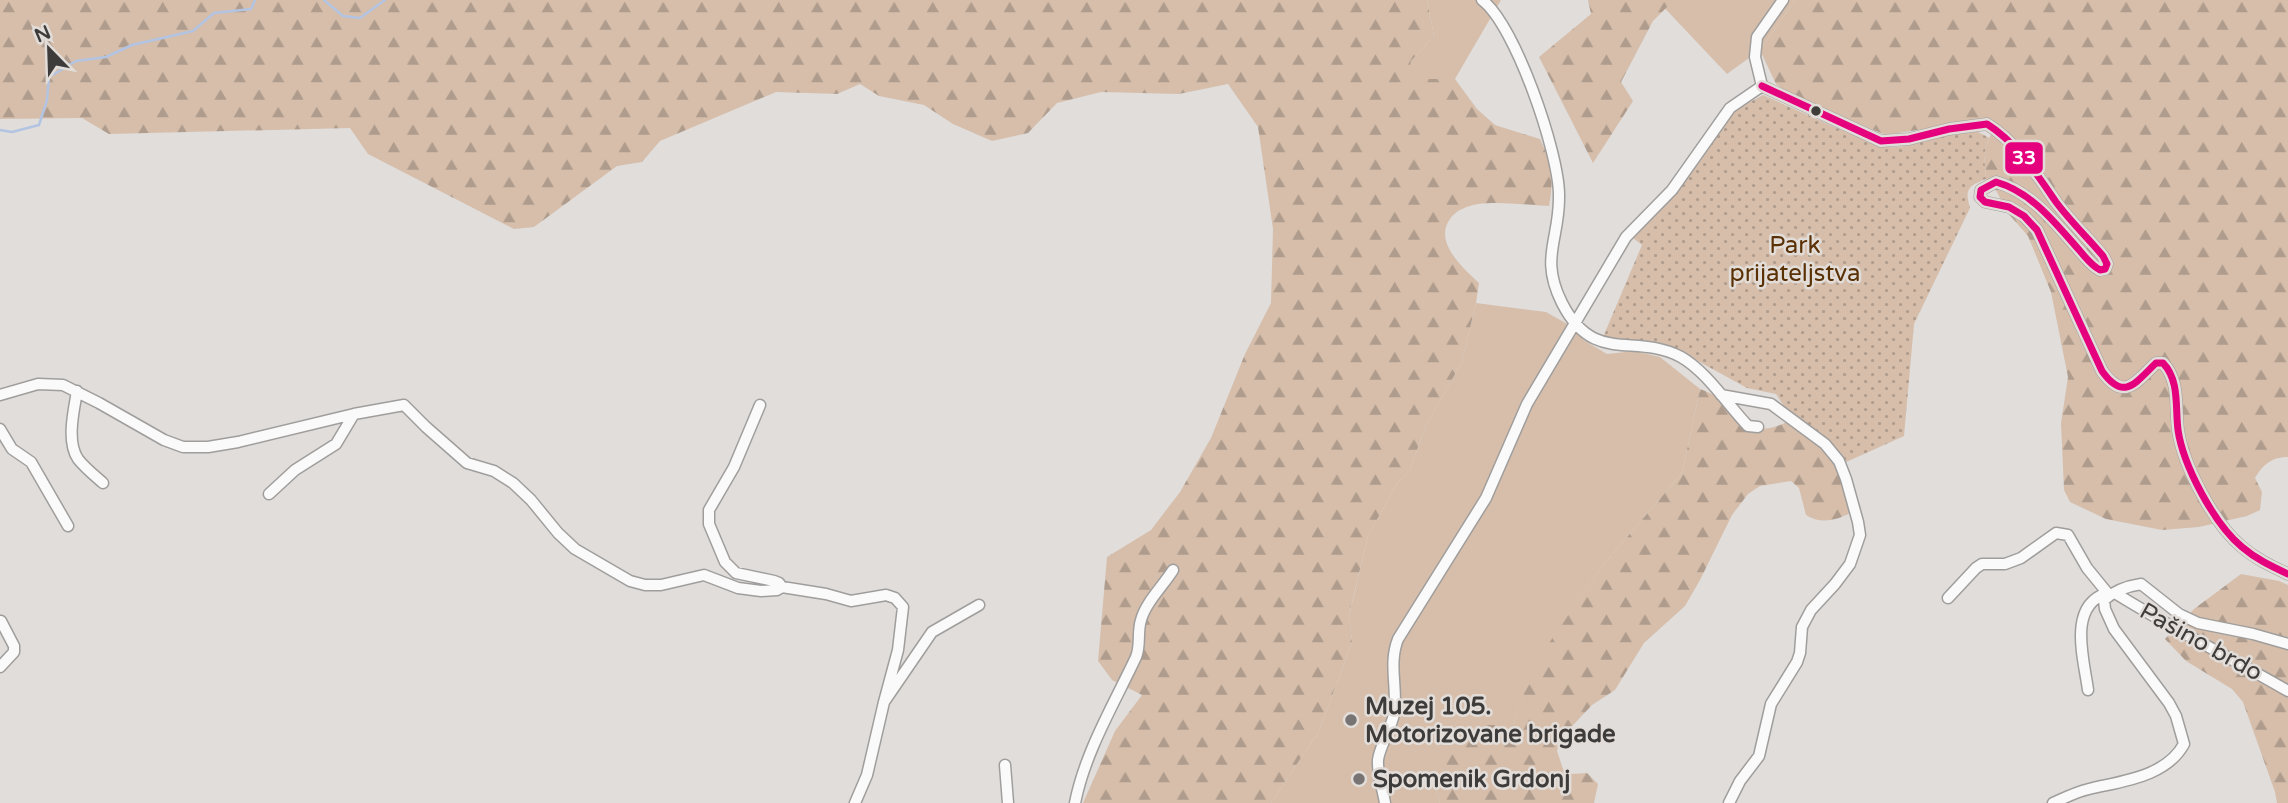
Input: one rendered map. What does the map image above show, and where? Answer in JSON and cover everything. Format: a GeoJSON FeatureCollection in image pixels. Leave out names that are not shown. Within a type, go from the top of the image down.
{"type":"FeatureCollection","features":[{"type":"Feature","properties":{"kind":"street"},"geometry":{"type":"LineString","coordinates":[[1482,0],[1507,31],[1548,133],[1558,172],[1559,195],[1558,223],[1549,260],[1553,284],[1563,306],[1575,324],[1603,343],[1653,348],[1683,358],[1748,426],[1758,427]]}},
{"type":"Feature","properties":{"kind":"street"},"geometry":{"type":"LineString","coordinates":[[1762,86],[1755,57],[1757,37],[1783,0]]}},
{"type":"Feature","properties":{"kind":"street"},"geometry":{"type":"LineString","coordinates":[[1385,803],[1378,759],[1394,715],[1393,651],[1423,596],[1486,498],[1527,404],[1626,237],[1672,190],[1730,108],[1762,86]]}},
{"type":"Feature","properties":{"kind":"street"},"geometry":{"type":"LineString","coordinates":[[1762,86],[1881,141],[1909,139],[1949,129],[1987,124],[2000,132],[2018,150],[2103,256],[2107,264],[2105,268],[2100,270],[2089,263],[2039,207],[2022,193],[1996,182],[1981,190],[1980,197],[1984,202],[2009,207],[2024,216],[2037,230],[2109,381],[2115,386],[2127,388],[2155,363],[2163,363],[2168,369],[2175,383],[2178,433],[2186,460],[2203,494],[2220,522],[2239,545],[2262,562],[2288,574]]}},
{"type":"Feature","properties":{"kind":"street"},"geometry":{"type":"LineString","coordinates":[[0,395],[38,384],[63,385],[164,440],[183,447],[208,447],[238,442],[354,414],[407,406],[425,427],[467,463],[494,471],[513,483],[575,549],[630,581],[661,585],[704,575],[750,590],[777,590],[782,587]]}},
{"type":"Feature","properties":{"kind":"street"},"geometry":{"type":"LineString","coordinates":[[77,391],[73,417],[74,450],[76,457],[103,483]]}},
{"type":"Feature","properties":{"kind":"street"},"geometry":{"type":"LineString","coordinates":[[1721,395],[1771,404],[1825,444],[1839,461],[1846,479],[1860,535],[1850,564],[1811,610],[1801,627],[1800,653],[1771,704],[1759,756],[1729,803]]}},
{"type":"Feature","properties":{"kind":"street"},"geometry":{"type":"LineString","coordinates":[[760,405],[734,467],[709,510],[709,524],[725,562],[736,573],[774,581],[782,587],[851,601],[886,595],[895,598],[904,607],[898,650],[867,775],[855,803]]}},
{"type":"Feature","properties":{"kind":"street"},"geometry":{"type":"LineString","coordinates":[[269,494],[295,470],[336,444],[354,414]]}},
{"type":"Feature","properties":{"kind":"street"},"geometry":{"type":"LineString","coordinates":[[0,429],[12,449],[31,462],[68,526]]}},
{"type":"Feature","properties":{"kind":"street"},"geometry":{"type":"LineString","coordinates":[[1948,597],[1982,564],[2005,564],[2021,558],[2056,533],[2063,532],[2068,535],[2087,568],[2111,594]]}},
{"type":"Feature","properties":{"kind":"street"},"geometry":{"type":"LineString","coordinates":[[1075,803],[1085,769],[1113,702],[1139,650],[1140,623],[1144,610],[1173,570]]}},
{"type":"Feature","properties":{"kind":"street"},"geometry":{"type":"LineString","coordinates":[[2053,803],[2087,789],[2142,776],[2173,759],[2184,744],[2176,716],[2169,703],[2107,616],[2104,600],[2111,594],[2141,584],[2179,614],[2198,624],[2253,634],[2288,644]]}},
{"type":"Feature","properties":{"kind":"street"},"geometry":{"type":"LineString","coordinates":[[2088,690],[2081,631],[2083,614],[2098,596],[2111,594]]}},
{"type":"Feature","properties":{"kind":"street","name":"Pašino brdo"},"geometry":{"type":"LineString","coordinates":[[2111,594],[2288,691]]}},
{"type":"Feature","properties":{"kind":"street"},"geometry":{"type":"LineString","coordinates":[[884,702],[932,632],[979,606]]}},
{"type":"Feature","properties":{"kind":"street"},"geometry":{"type":"LineString","coordinates":[[0,667],[14,652],[14,646],[1,621]]}},
{"type":"Feature","properties":{"kind":"street"},"geometry":{"type":"LineString","coordinates":[[1005,765],[1008,803]]}},
{"type":"Feature","properties":{"kind":"green space"},"geometry":{"type":"Polygon","coordinates":[[[0,0],[1427,0],[1434,36],[1411,61],[1408,79],[1455,79],[1477,109],[1495,125],[1540,139],[1551,172],[1551,196],[1549,206],[1478,204],[1462,209],[1450,219],[1445,237],[1448,246],[1479,283],[1462,362],[1426,425],[1409,472],[1397,483],[1368,536],[1349,615],[1352,642],[1319,731],[1271,803],[1083,803],[1115,731],[1142,695],[1112,680],[1098,661],[1107,557],[1151,530],[1180,492],[1211,438],[1245,354],[1271,303],[1273,229],[1258,127],[1228,84],[1179,94],[1101,92],[1057,103],[1028,133],[992,141],[953,124],[924,105],[879,96],[860,84],[837,94],[776,92],[660,141],[642,162],[617,166],[534,227],[514,229],[368,154],[350,128],[109,134],[82,118],[0,119],[0,0]]]}},
{"type":"Feature","properties":{"kind":"green space"},"geometry":{"type":"Polygon","coordinates":[[[1427,0],[1501,0],[1455,79],[1407,79],[1411,61],[1434,36],[1427,0]]]}},
{"type":"Feature","properties":{"kind":"green space"},"geometry":{"type":"Polygon","coordinates":[[[1588,0],[1674,0],[1653,21],[1621,82],[1633,101],[1593,163],[1539,57],[1591,14],[1588,0]]]}},
{"type":"Feature","properties":{"kind":"green space"},"geometry":{"type":"Polygon","coordinates":[[[1657,0],[1795,0],[1760,50],[1727,74],[1657,0]]]}},
{"type":"Feature","properties":{"kind":"green space"},"geometry":{"type":"Polygon","coordinates":[[[1795,0],[2288,0],[2288,457],[2269,462],[2255,478],[2262,492],[2260,510],[2247,516],[2199,527],[2162,530],[2106,519],[2070,502],[2064,490],[2061,423],[2068,377],[2051,292],[2028,236],[2007,212],[1997,192],[1986,179],[1984,154],[1989,138],[1997,126],[1986,119],[1886,135],[1809,104],[1780,87],[1760,50],[1795,0]]]}},
{"type":"Feature","properties":{"kind":"green space","name":"Park prijateljstva"},"geometry":{"type":"Polygon","coordinates":[[[1763,95],[1875,145],[1903,146],[1962,131],[1976,131],[1989,138],[1984,154],[1986,179],[1969,189],[1970,208],[1914,324],[1904,436],[1844,463],[1790,415],[1776,394],[1747,388],[1678,350],[1654,342],[1603,337],[1642,245],[1633,238],[1675,194],[1732,112],[1763,95]]]}},
{"type":"Feature","properties":{"kind":"green space"},"geometry":{"type":"Polygon","coordinates":[[[1476,303],[1546,312],[1569,325],[1585,341],[1607,354],[1635,351],[1660,357],[1700,389],[1682,473],[1604,564],[1534,666],[1513,725],[1474,725],[1437,790],[1440,803],[1271,803],[1319,731],[1352,642],[1349,616],[1368,536],[1397,483],[1409,472],[1426,425],[1462,362],[1476,303]]]}},
{"type":"Feature","properties":{"kind":"green space"},"geometry":{"type":"Polygon","coordinates":[[[1700,389],[1716,396],[1734,418],[1746,426],[1759,429],[1787,422],[1818,444],[1837,470],[1850,513],[1828,520],[1817,520],[1806,515],[1799,488],[1791,481],[1760,486],[1748,494],[1732,515],[1685,606],[1644,643],[1615,690],[1592,705],[1561,738],[1557,751],[1563,769],[1571,774],[1587,773],[1598,784],[1594,803],[1440,803],[1437,790],[1444,741],[1474,725],[1513,725],[1533,666],[1604,564],[1682,473],[1700,389]]]}},
{"type":"Feature","properties":{"kind":"green space"},"geometry":{"type":"Polygon","coordinates":[[[2241,574],[2288,585],[2288,803],[2277,803],[2243,702],[2232,689],[2186,661],[2165,639],[2194,609],[2241,574]]]}},
{"type":"Feature","properties":{"kind":"waterway"},"geometry":{"type":"LineString","coordinates":[[0,130],[12,132],[39,125],[47,100],[49,77],[76,61],[106,57],[132,45],[193,31],[214,13],[251,9],[255,0]]}},
{"type":"Feature","properties":{"kind":"waterway"},"geometry":{"type":"LineString","coordinates":[[324,0],[343,16],[360,18],[385,0]]}},
{"type":"Feature","properties":{"kind":"transit line","name":"33"},"geometry":{"type":"LineString","coordinates":[[1762,86],[1881,141],[1909,139],[1949,129],[1987,124],[2008,140],[2061,209],[2103,256],[2107,264],[2105,269],[2100,270],[2092,264],[2052,220],[2021,193],[1996,182],[1981,190],[1980,197],[1985,202],[2009,207],[2024,216],[2037,230],[2102,371],[2110,380],[2117,386],[2129,386],[2156,363],[2163,363],[2174,386],[2181,444],[2201,493],[2231,537],[2258,559],[2288,574]]}},
{"type":"Feature","properties":{"kind":"place","name":"Muzej 105. Motorizovane brigade"},"geometry":{"type":"Point","coordinates":[1351,720]}},
{"type":"Feature","properties":{"kind":"place","name":"Spomenik Grdonj"},"geometry":{"type":"Point","coordinates":[1359,779]}}]}
